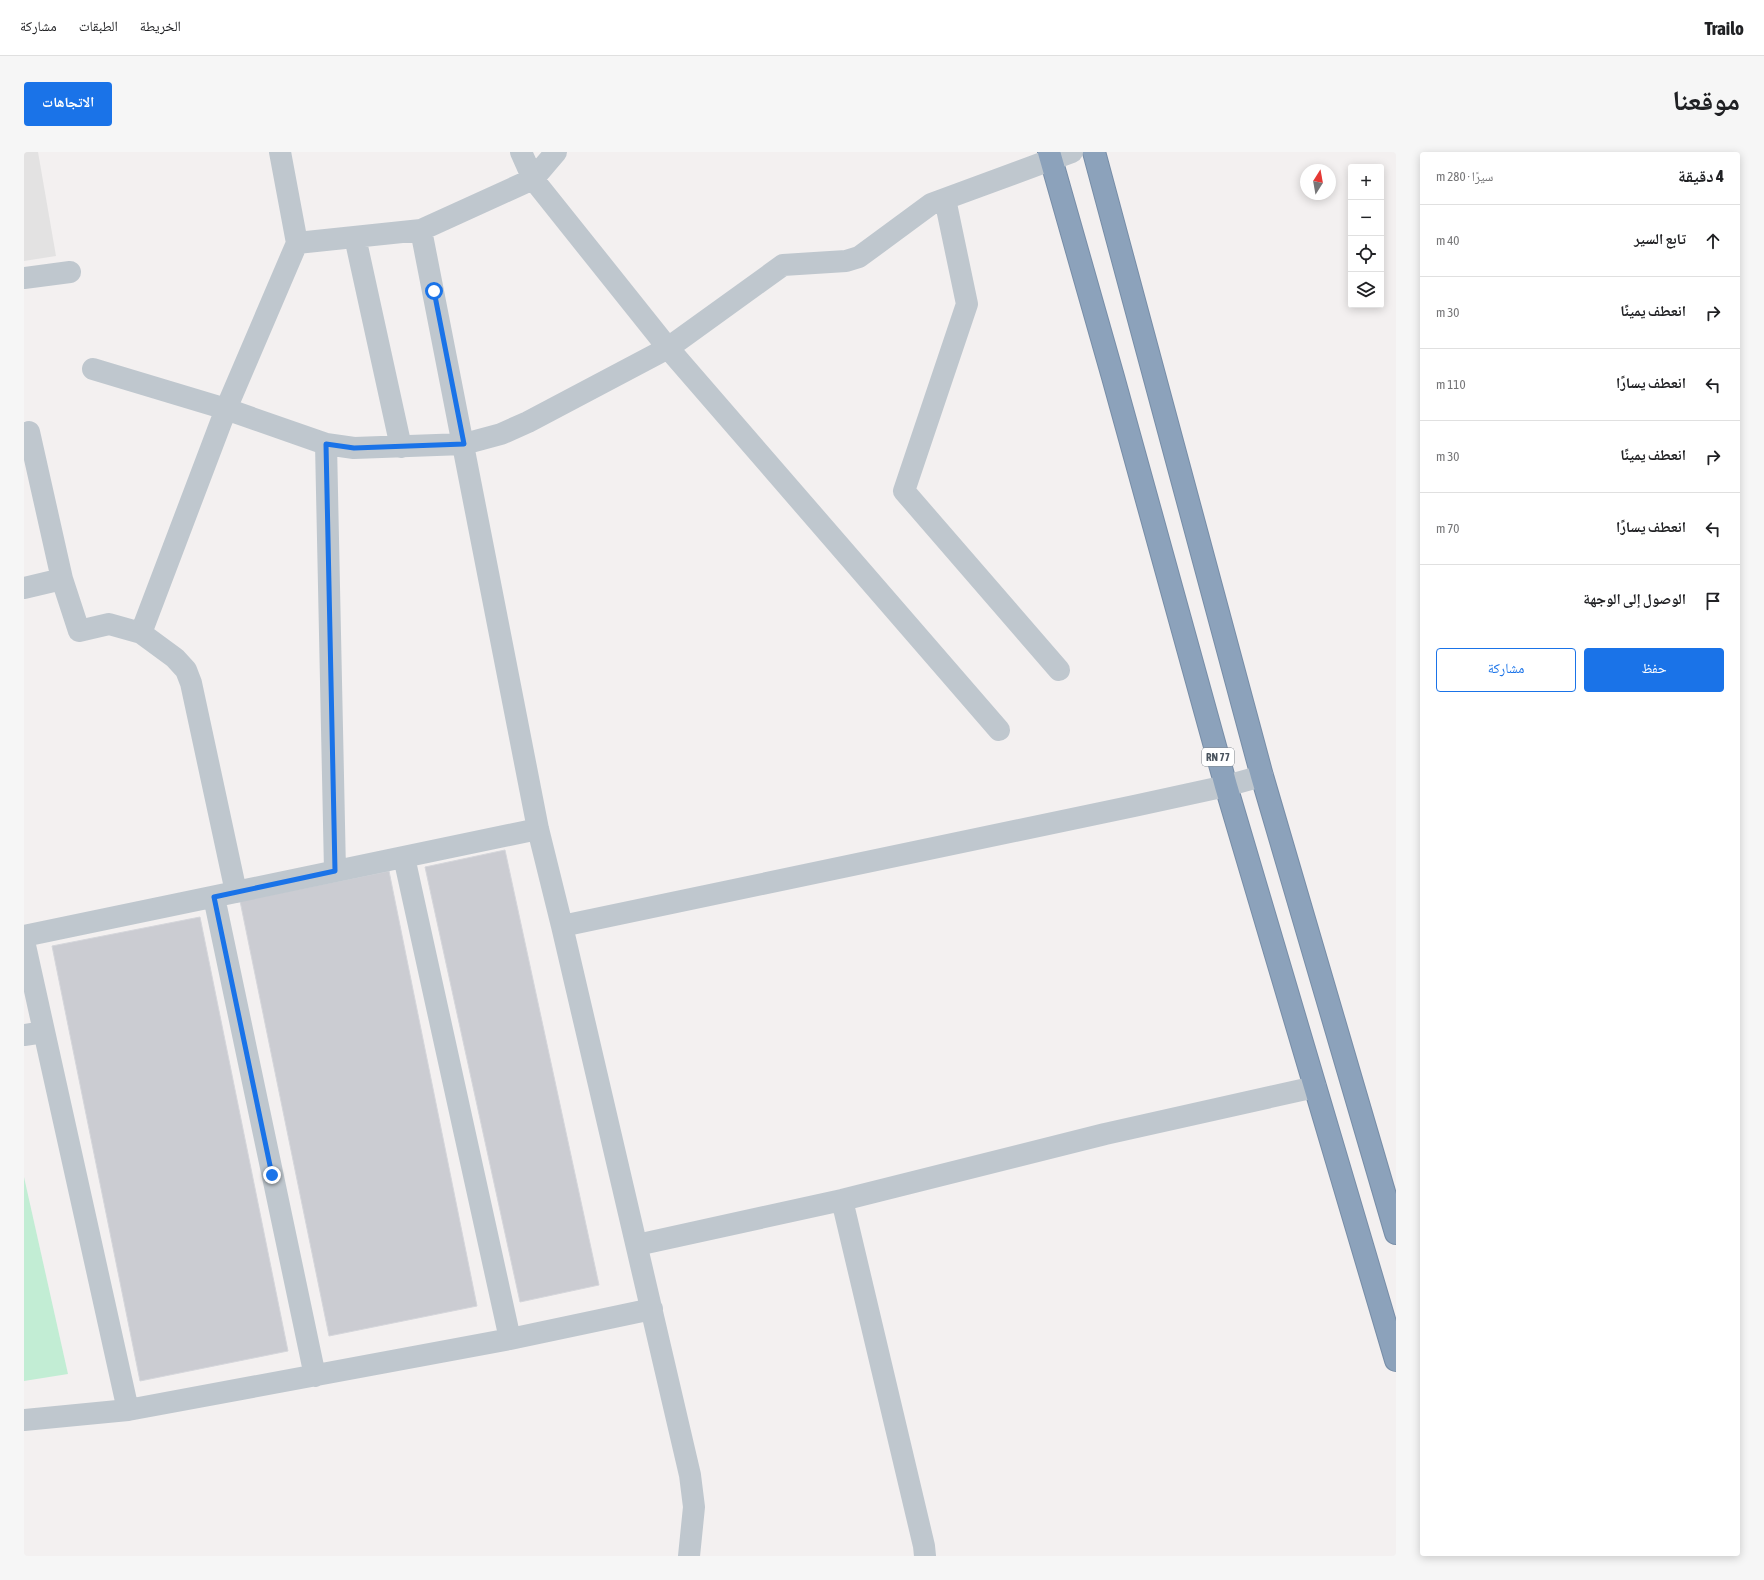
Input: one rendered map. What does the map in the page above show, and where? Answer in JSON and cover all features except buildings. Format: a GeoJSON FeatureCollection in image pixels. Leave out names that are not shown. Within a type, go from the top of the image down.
{"type":"FeatureCollection","features":[{"type":"Feature","properties":{"kind":"highway"},"geometry":{"type":"LineString","coordinates":[[1094,152],[1262,776],[1396,1233]]}},
{"type":"Feature","properties":{"kind":"highway","name":"RN 77"},"geometry":{"type":"LineString","coordinates":[[1049,155],[1113,377],[1226,786],[1396,1360]]}},
{"type":"Feature","properties":{"kind":"street"},"geometry":{"type":"LineString","coordinates":[[140,633],[226,409],[297,243],[280,152]]}},
{"type":"Feature","properties":{"kind":"street"},"geometry":{"type":"LineString","coordinates":[[521,152],[533,179],[668,348],[999,730]]}},
{"type":"Feature","properties":{"kind":"street"},"geometry":{"type":"LineString","coordinates":[[297,243],[421,230],[533,179],[556,152]]}},
{"type":"Feature","properties":{"kind":"street"},"geometry":{"type":"LineString","coordinates":[[93,369],[226,409],[326,444],[354,448],[464,444],[501,434],[528,422],[668,348],[783,266],[846,261],[859,257],[920,211],[1049,155],[1072,152]]}},
{"type":"Feature","properties":{"kind":"street"},"geometry":{"type":"LineString","coordinates":[[945,199],[967,304],[904,491],[1059,670]]}},
{"type":"Feature","properties":{"kind":"street"},"geometry":{"type":"LineString","coordinates":[[421,230],[538,829],[690,1475],[694,1507],[689,1556]]}},
{"type":"Feature","properties":{"kind":"street"},"geometry":{"type":"LineString","coordinates":[[354,237],[401,447]]}},
{"type":"Feature","properties":{"kind":"street"},"geometry":{"type":"LineString","coordinates":[[24,278],[70,272]]}},
{"type":"Feature","properties":{"kind":"street"},"geometry":{"type":"LineString","coordinates":[[29,432],[62,579],[79,631],[109,624],[140,633],[175,658],[186,670],[191,683],[236,892]]}},
{"type":"Feature","properties":{"kind":"street"},"geometry":{"type":"LineString","coordinates":[[326,444],[335,871]]}},
{"type":"Feature","properties":{"kind":"street"},"geometry":{"type":"LineString","coordinates":[[24,588],[62,579]]}},
{"type":"Feature","properties":{"kind":"street"},"geometry":{"type":"LineString","coordinates":[[562,926],[1226,786],[1262,776]]}},
{"type":"Feature","properties":{"kind":"street"},"geometry":{"type":"LineString","coordinates":[[24,936],[538,829]]}},
{"type":"Feature","properties":{"kind":"street"},"geometry":{"type":"LineString","coordinates":[[404,857],[510,1339]]}},
{"type":"Feature","properties":{"kind":"street"},"geometry":{"type":"LineString","coordinates":[[214,897],[315,1376]]}},
{"type":"Feature","properties":{"kind":"street"},"geometry":{"type":"LineString","coordinates":[[24,941],[34,1034],[128,1410]]}},
{"type":"Feature","properties":{"kind":"street"},"geometry":{"type":"LineString","coordinates":[[636,1246],[842,1200],[1104,1134],[1315,1087]]}},
{"type":"Feature","properties":{"kind":"street"},"geometry":{"type":"LineString","coordinates":[[842,1200],[924,1546],[924,1556]]}},
{"type":"Feature","properties":{"kind":"street"},"geometry":{"type":"LineString","coordinates":[[24,1420],[128,1410],[510,1339],[652,1309]]}},
{"type":"Feature","properties":{"kind":"shaded area"},"geometry":{"type":"Polygon","coordinates":[[[24,152],[38,152],[56,256],[24,261],[24,152]]]}},
{"type":"Feature","properties":{"kind":"green space"},"geometry":{"type":"Polygon","coordinates":[[[24,1177],[68,1374],[24,1381],[24,1177]]]}},
{"type":"Feature","properties":{"kind":"route"},"geometry":{"type":"LineString","coordinates":[[272,1175],[214,897],[335,871],[326,444],[354,448],[464,444],[434,291]]}}]}
